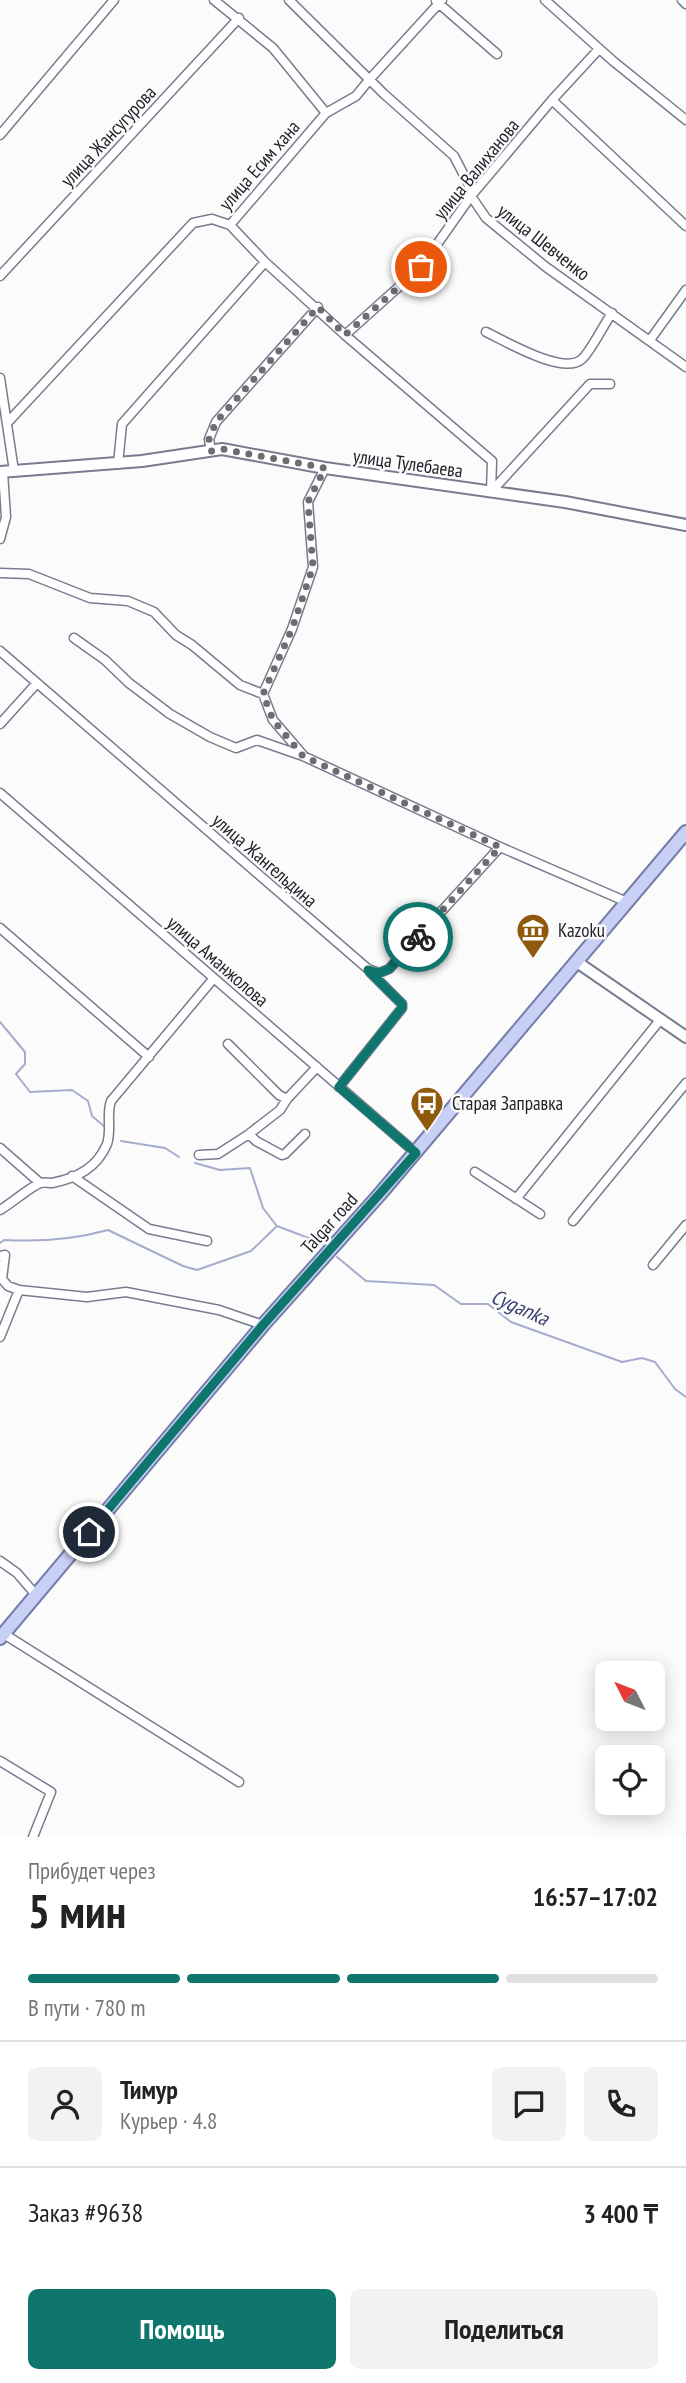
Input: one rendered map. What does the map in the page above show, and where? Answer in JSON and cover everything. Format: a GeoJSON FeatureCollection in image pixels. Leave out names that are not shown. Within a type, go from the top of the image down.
{"type":"FeatureCollection","features":[{"type":"Feature","properties":{"kind":"main road","name":"Talgar road"},"geometry":{"type":"LineString","coordinates":[[2,1636],[263,1325],[416,1153],[686,832]]}},
{"type":"Feature","properties":{"kind":"street"},"geometry":{"type":"LineString","coordinates":[[0,135],[114,0]]}},
{"type":"Feature","properties":{"kind":"street"},"geometry":{"type":"LineString","coordinates":[[214,0],[274,48],[326,113]]}},
{"type":"Feature","properties":{"kind":"street","name":"улица Шевченко"},"geometry":{"type":"LineString","coordinates":[[289,0],[369,80],[454,156],[471,195],[486,218],[546,267],[686,367]]}},
{"type":"Feature","properties":{"kind":"street"},"geometry":{"type":"LineString","coordinates":[[545,0],[599,49],[686,120]]}},
{"type":"Feature","properties":{"kind":"street"},"geometry":{"type":"LineString","coordinates":[[682,0],[686,4]]}},
{"type":"Feature","properties":{"kind":"street"},"geometry":{"type":"LineString","coordinates":[[438,1],[497,54]]}},
{"type":"Feature","properties":{"kind":"street","name":"улица Есим хана"},"geometry":{"type":"LineString","coordinates":[[8,422],[193,223],[212,219],[230,225],[326,113],[356,96],[438,1]]}},
{"type":"Feature","properties":{"kind":"street","name":"улица Жансугурова"},"geometry":{"type":"LineString","coordinates":[[0,276],[239,18]]}},
{"type":"Feature","properties":{"kind":"street","name":"улица Валиханова"},"geometry":{"type":"LineString","coordinates":[[345,335],[421,267],[471,195],[599,49]]}},
{"type":"Feature","properties":{"kind":"street"},"geometry":{"type":"LineString","coordinates":[[552,100],[686,226]]}},
{"type":"Feature","properties":{"kind":"street"},"geometry":{"type":"LineString","coordinates":[[230,225],[265,262],[318,307],[345,335],[492,461],[491,492]]}},
{"type":"Feature","properties":{"kind":"street"},"geometry":{"type":"LineString","coordinates":[[118,464],[122,425],[265,262]]}},
{"type":"Feature","properties":{"kind":"street"},"geometry":{"type":"LineString","coordinates":[[650,340],[686,290]]}},
{"type":"Feature","properties":{"kind":"street"},"geometry":{"type":"LineString","coordinates":[[211,451],[209,439],[216,422],[318,307]]}},
{"type":"Feature","properties":{"kind":"street"},"geometry":{"type":"LineString","coordinates":[[486,332],[533,356],[572,365],[582,359],[612,313]]}},
{"type":"Feature","properties":{"kind":"street"},"geometry":{"type":"LineString","coordinates":[[0,378],[8,422],[6,517],[0,539]]}},
{"type":"Feature","properties":{"kind":"street"},"geometry":{"type":"LineString","coordinates":[[491,492],[590,384],[610,384]]}},
{"type":"Feature","properties":{"kind":"street","name":"улица Тулебаева"},"geometry":{"type":"LineString","coordinates":[[6,472],[118,464],[222,449],[325,468],[565,502],[686,524]]}},
{"type":"Feature","properties":{"kind":"street"},"geometry":{"type":"LineString","coordinates":[[303,756],[273,720],[263,694],[292,629],[313,567],[308,502],[325,468]]}},
{"type":"Feature","properties":{"kind":"street"},"geometry":{"type":"LineString","coordinates":[[0,573],[29,574],[90,598],[128,601],[154,612],[176,635],[240,685],[263,694]]}},
{"type":"Feature","properties":{"kind":"street"},"geometry":{"type":"LineString","coordinates":[[74,638],[170,714],[210,737],[236,748],[257,740],[303,756],[627,902]]}},
{"type":"Feature","properties":{"kind":"street","name":"улица Жангельдина"},"geometry":{"type":"LineString","coordinates":[[0,651],[368,970],[402,1004],[402,1008],[339,1087]]}},
{"type":"Feature","properties":{"kind":"street"},"geometry":{"type":"LineString","coordinates":[[0,724],[37,683]]}},
{"type":"Feature","properties":{"kind":"street","name":"улица Аманжолова"},"geometry":{"type":"LineString","coordinates":[[0,793],[416,1153]]}},
{"type":"Feature","properties":{"kind":"street"},"geometry":{"type":"LineString","coordinates":[[368,970],[379,973],[389,969],[500,847]]}},
{"type":"Feature","properties":{"kind":"street"},"geometry":{"type":"LineString","coordinates":[[0,928],[149,1056]]}},
{"type":"Feature","properties":{"kind":"street"},"geometry":{"type":"LineString","coordinates":[[577,962],[686,1037]]}},
{"type":"Feature","properties":{"kind":"street"},"geometry":{"type":"LineString","coordinates":[[0,1147],[40,1182],[52,1183],[92,1167],[100,1158],[108,1140],[108,1108],[111,1101],[214,978]]}},
{"type":"Feature","properties":{"kind":"street"},"geometry":{"type":"LineString","coordinates":[[516,1199],[660,1020]]}},
{"type":"Feature","properties":{"kind":"street"},"geometry":{"type":"LineString","coordinates":[[228,1044],[279,1095],[287,1099]]}},
{"type":"Feature","properties":{"kind":"street"},"geometry":{"type":"LineString","coordinates":[[199,1155],[223,1152],[249,1134],[280,1110],[317,1067]]}},
{"type":"Feature","properties":{"kind":"street"},"geometry":{"type":"LineString","coordinates":[[573,1221],[686,1083]]}},
{"type":"Feature","properties":{"kind":"street"},"geometry":{"type":"LineString","coordinates":[[249,1134],[256,1141],[282,1155],[305,1134]]}},
{"type":"Feature","properties":{"kind":"street"},"geometry":{"type":"LineString","coordinates":[[475,1172],[540,1214]]}},
{"type":"Feature","properties":{"kind":"street"},"geometry":{"type":"LineString","coordinates":[[72,1176],[149,1228],[207,1241]]}},
{"type":"Feature","properties":{"kind":"street"},"geometry":{"type":"LineString","coordinates":[[0,1210],[40,1182]]}},
{"type":"Feature","properties":{"kind":"street"},"geometry":{"type":"LineString","coordinates":[[653,1265],[686,1225]]}},
{"type":"Feature","properties":{"kind":"street"},"geometry":{"type":"LineString","coordinates":[[0,1256],[5,1255],[2,1279],[8,1286],[19,1290],[86,1297],[126,1292],[219,1310],[263,1325]]}},
{"type":"Feature","properties":{"kind":"street"},"geometry":{"type":"LineString","coordinates":[[0,1336],[19,1290]]}},
{"type":"Feature","properties":{"kind":"street"},"geometry":{"type":"LineString","coordinates":[[0,1561],[17,1573],[36,1595]]}},
{"type":"Feature","properties":{"kind":"street"},"geometry":{"type":"LineString","coordinates":[[2,1636],[239,1782]]}},
{"type":"Feature","properties":{"kind":"street"},"geometry":{"type":"LineString","coordinates":[[0,1761],[51,1792],[33,1837]]}},
{"type":"Feature","properties":{"kind":"waterway"},"geometry":{"type":"LineString","coordinates":[[0,1022],[25,1052],[25,1064],[16,1074],[30,1092],[72,1090],[88,1101],[92,1116],[105,1127]]}},
{"type":"Feature","properties":{"kind":"waterway"},"geometry":{"type":"LineString","coordinates":[[121,1141],[165,1148],[179,1157]]}},
{"type":"Feature","properties":{"kind":"waterway"},"geometry":{"type":"LineString","coordinates":[[195,1163],[220,1170],[250,1168],[263,1208],[276,1225]]}},
{"type":"Feature","properties":{"kind":"waterway","name":"Cyganka"},"geometry":{"type":"LineString","coordinates":[[0,1243],[4,1240],[69,1238],[108,1230],[197,1270],[251,1251],[277,1226],[319,1242]]}},
{"type":"Feature","properties":{"kind":"waterway","name":"Cyganka"},"geometry":{"type":"LineString","coordinates":[[337,1257],[366,1281],[434,1285],[461,1304],[488,1304],[511,1322],[622,1362],[642,1358],[655,1362],[675,1389],[686,1397]]}},
{"type":"Feature","properties":{"kind":"way so far"},"geometry":{"type":"LineString","coordinates":[[418,937],[500,847],[303,756],[273,720],[263,694],[292,629],[313,567],[308,502],[325,468],[222,449],[211,451],[209,439],[216,422],[318,307],[345,335],[421,267]]}},
{"type":"Feature","properties":{"kind":"place","name":"Kazoku"},"geometry":{"type":"Point","coordinates":[533,960]}},
{"type":"Feature","properties":{"kind":"place","name":"Старая Заправка"},"geometry":{"type":"Point","coordinates":[427,1133]}},
{"type":"Feature","properties":{"kind":"route"},"geometry":{"type":"LineString","coordinates":[[89,1532],[263,1325],[416,1153],[339,1087],[402,1008],[402,1004],[368,970],[379,973],[389,969],[418,937]]}}]}
